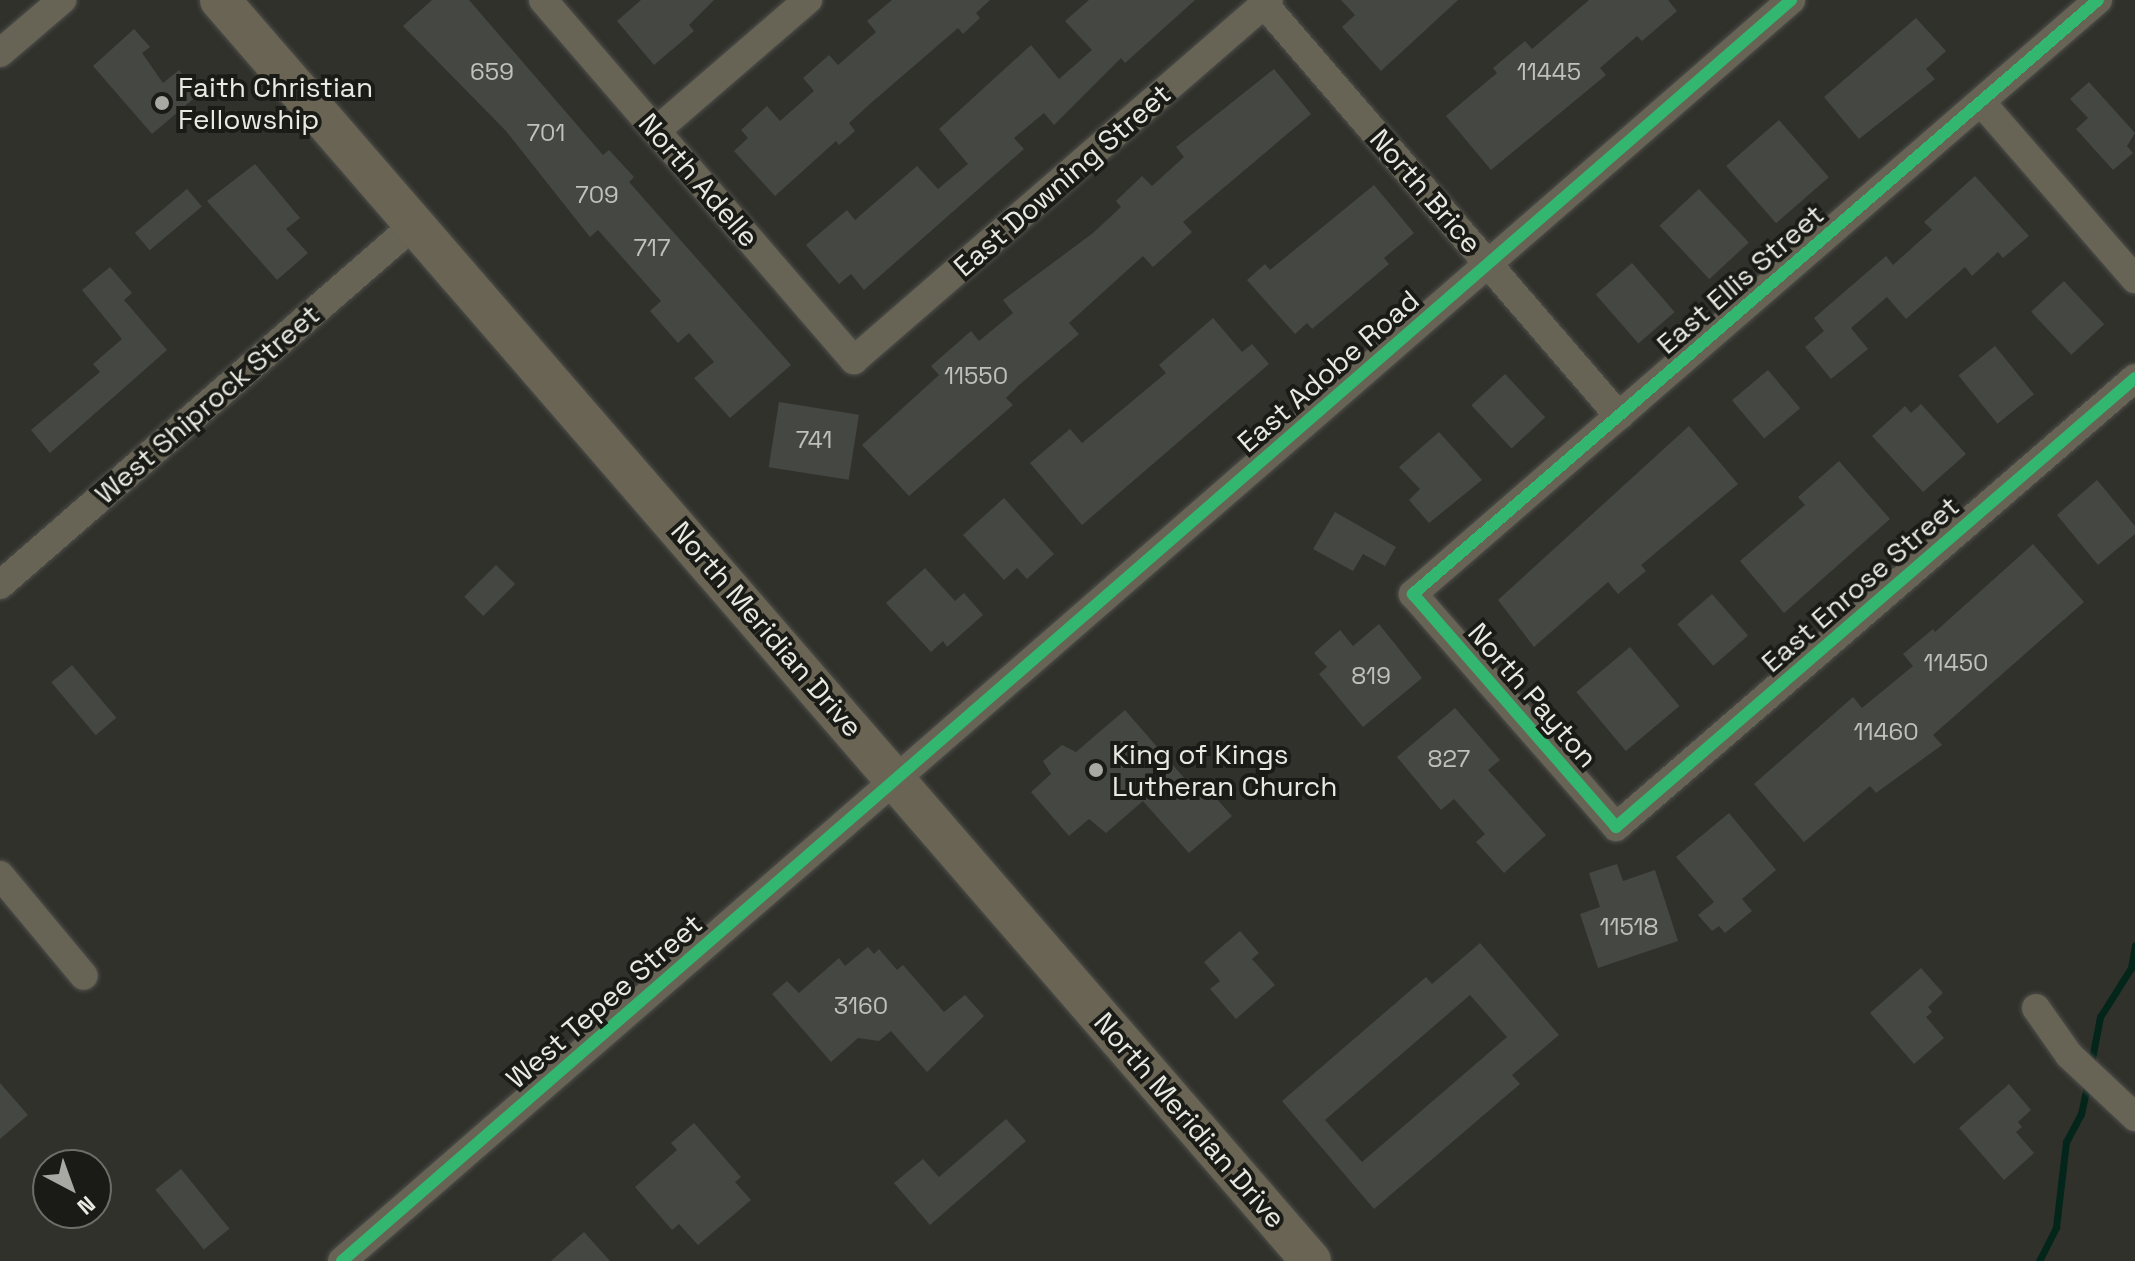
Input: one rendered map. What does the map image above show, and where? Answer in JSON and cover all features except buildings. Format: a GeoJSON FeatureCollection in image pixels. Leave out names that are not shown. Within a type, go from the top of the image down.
{"type":"FeatureCollection","features":[{"type":"Feature","properties":{"kind":"street"},"geometry":{"type":"LineString","coordinates":[[0,53],[62,0]]}},
{"type":"Feature","properties":{"kind":"street","name":"North Meridian Drive"},"geometry":{"type":"LineString","coordinates":[[220,0],[896,777],[1311,1261]]}},
{"type":"Feature","properties":{"kind":"street","name":"North Adelle"},"geometry":{"type":"LineString","coordinates":[[543,0],[854,360]]}},
{"type":"Feature","properties":{"kind":"street"},"geometry":{"type":"LineString","coordinates":[[656,131],[808,0]]}},
{"type":"Feature","properties":{"kind":"street","name":"East Adobe Road"},"geometry":{"type":"LineString","coordinates":[[896,777],[1791,0]]}},
{"type":"Feature","properties":{"kind":"street","name":"East Ellis Street"},"geometry":{"type":"LineString","coordinates":[[1413,594],[2098,0]]}},
{"type":"Feature","properties":{"kind":"street","name":"North Brice"},"geometry":{"type":"LineString","coordinates":[[1266,2],[1619,416]]}},
{"type":"Feature","properties":{"kind":"street","name":"East Downing Street"},"geometry":{"type":"LineString","coordinates":[[854,360],[1266,2]]}},
{"type":"Feature","properties":{"kind":"street"},"geometry":{"type":"LineString","coordinates":[[1981,102],[2135,279]]}},
{"type":"Feature","properties":{"kind":"street","name":"West Shiprock Street"},"geometry":{"type":"LineString","coordinates":[[0,585],[415,224]]}},
{"type":"Feature","properties":{"kind":"street","name":"East Enrose Street"},"geometry":{"type":"LineString","coordinates":[[1616,827],[2135,378]]}},
{"type":"Feature","properties":{"kind":"street","name":"North Payton"},"geometry":{"type":"LineString","coordinates":[[1413,594],[1616,827]]}},
{"type":"Feature","properties":{"kind":"street","name":"West Tepee Street"},"geometry":{"type":"LineString","coordinates":[[342,1261],[896,777]]}},
{"type":"Feature","properties":{"kind":"street"},"geometry":{"type":"LineString","coordinates":[[0,875],[84,976]]}},
{"type":"Feature","properties":{"kind":"street"},"geometry":{"type":"LineString","coordinates":[[2036,1008],[2069,1055],[2135,1117]]}},
{"type":"Feature","properties":{"kind":"waterway"},"geometry":{"type":"LineString","coordinates":[[2091,1064],[2100,1017],[2131,968],[2135,945]]}},
{"type":"Feature","properties":{"kind":"waterway"},"geometry":{"type":"LineString","coordinates":[[2039,1261],[2056,1227],[2066,1142],[2081,1114],[2088,1081]]}},
{"type":"Feature","properties":{"kind":"cycle path"},"geometry":{"type":"LineString","coordinates":[[342,1261],[1791,0]]}},
{"type":"Feature","properties":{"kind":"cycle path"},"geometry":{"type":"LineString","coordinates":[[2098,0],[1413,594],[1616,827],[2135,378]]}},
{"type":"Feature","properties":{"kind":"place","name":"Faith Christian Fellowship"},"geometry":{"type":"Point","coordinates":[162,103]}},
{"type":"Feature","properties":{"kind":"place","name":"King of Kings Lutheran Church"},"geometry":{"type":"Point","coordinates":[1096,770]}}]}
